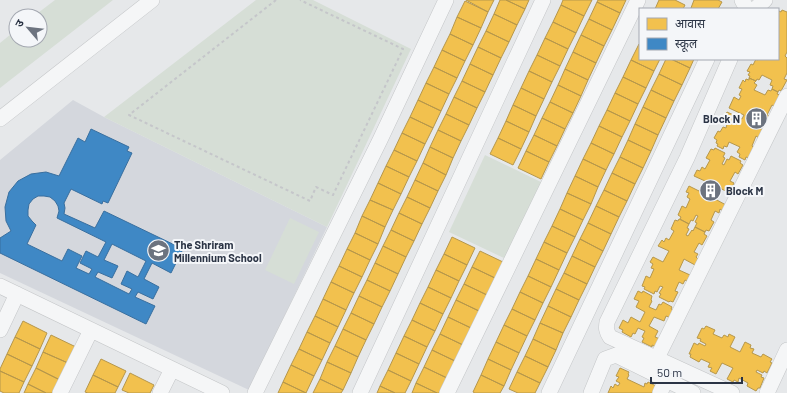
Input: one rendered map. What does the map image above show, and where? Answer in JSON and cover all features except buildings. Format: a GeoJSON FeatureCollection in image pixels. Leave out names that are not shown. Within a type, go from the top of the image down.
{"type":"FeatureCollection","features":[{"type":"Feature","properties":{"kind":"street"},"geometry":{"type":"LineString","coordinates":[[0,120],[152,0]]}},
{"type":"Feature","properties":{"kind":"street"},"geometry":{"type":"LineString","coordinates":[[256,393],[380,140],[446,0]]}},
{"type":"Feature","properties":{"kind":"street"},"geometry":{"type":"LineString","coordinates":[[360,393],[543,0]]}},
{"type":"Feature","properties":{"kind":"street"},"geometry":{"type":"LineString","coordinates":[[447,393],[638,0]]}},
{"type":"Feature","properties":{"kind":"street"},"geometry":{"type":"LineString","coordinates":[[756,8],[765,0]]}},
{"type":"Feature","properties":{"kind":"street"},"geometry":{"type":"LineString","coordinates":[[549,393],[707,60]]}},
{"type":"Feature","properties":{"kind":"street"},"geometry":{"type":"LineString","coordinates":[[730,60],[686,158],[607,322],[606,328],[610,336],[732,393]]}},
{"type":"Feature","properties":{"kind":"street"},"geometry":{"type":"LineString","coordinates":[[657,358],[787,96]]}},
{"type":"Feature","properties":{"kind":"street"},"geometry":{"type":"LineString","coordinates":[[0,286],[222,393]]}},
{"type":"Feature","properties":{"kind":"street"},"geometry":{"type":"LineString","coordinates":[[0,330],[17,294]]}},
{"type":"Feature","properties":{"kind":"street"},"geometry":{"type":"LineString","coordinates":[[60,393],[91,330]]}},
{"type":"Feature","properties":{"kind":"street"},"geometry":{"type":"LineString","coordinates":[[767,393],[787,350]]}},
{"type":"Feature","properties":{"kind":"street"},"geometry":{"type":"LineString","coordinates":[[591,393],[604,359],[616,355],[663,386],[693,393]]}},
{"type":"Feature","properties":{"kind":"street"},"geometry":{"type":"LineString","coordinates":[[160,393],[172,369]]}},
{"type":"Feature","properties":{"kind":"path"},"geometry":{"type":"LineString","coordinates":[[276,0],[129,115],[310,201],[316,187],[333,195],[403,49],[300,0]]}},
{"type":"Feature","properties":{"kind":"shaded area"},"geometry":{"type":"Polygon","coordinates":[[[55,0],[113,0],[0,88],[0,43],[8,36],[8,48],[48,48],[48,8],[44,8],[55,0]]]}},
{"type":"Feature","properties":{"kind":"shaded area"},"geometry":{"type":"Polygon","coordinates":[[[256,0],[313,0],[411,49],[327,227],[104,117],[256,0]]]}},
{"type":"Feature","properties":{"kind":"shaded area","name":"The Shriram Millennium School"},"geometry":{"type":"Polygon","coordinates":[[[73,100],[104,117],[327,227],[249,390],[0,273],[0,160],[73,100]]]}},
{"type":"Feature","properties":{"kind":"shaded area"},"geometry":{"type":"Polygon","coordinates":[[[485,155],[543,183],[506,259],[449,232],[485,155]]]}},
{"type":"Feature","properties":{"kind":"shaded area"},"geometry":{"type":"Polygon","coordinates":[[[290,218],[319,232],[294,284],[265,270],[290,218]]]}},
{"type":"Feature","properties":{"kind":"place","name":"Block N"},"geometry":{"type":"Point","coordinates":[756,118]}},
{"type":"Feature","properties":{"kind":"place","name":"Block M"},"geometry":{"type":"Point","coordinates":[710,190]}},
{"type":"Feature","properties":{"kind":"place","name":"The Shriram Millennium School"},"geometry":{"type":"Point","coordinates":[158,250]}}]}
